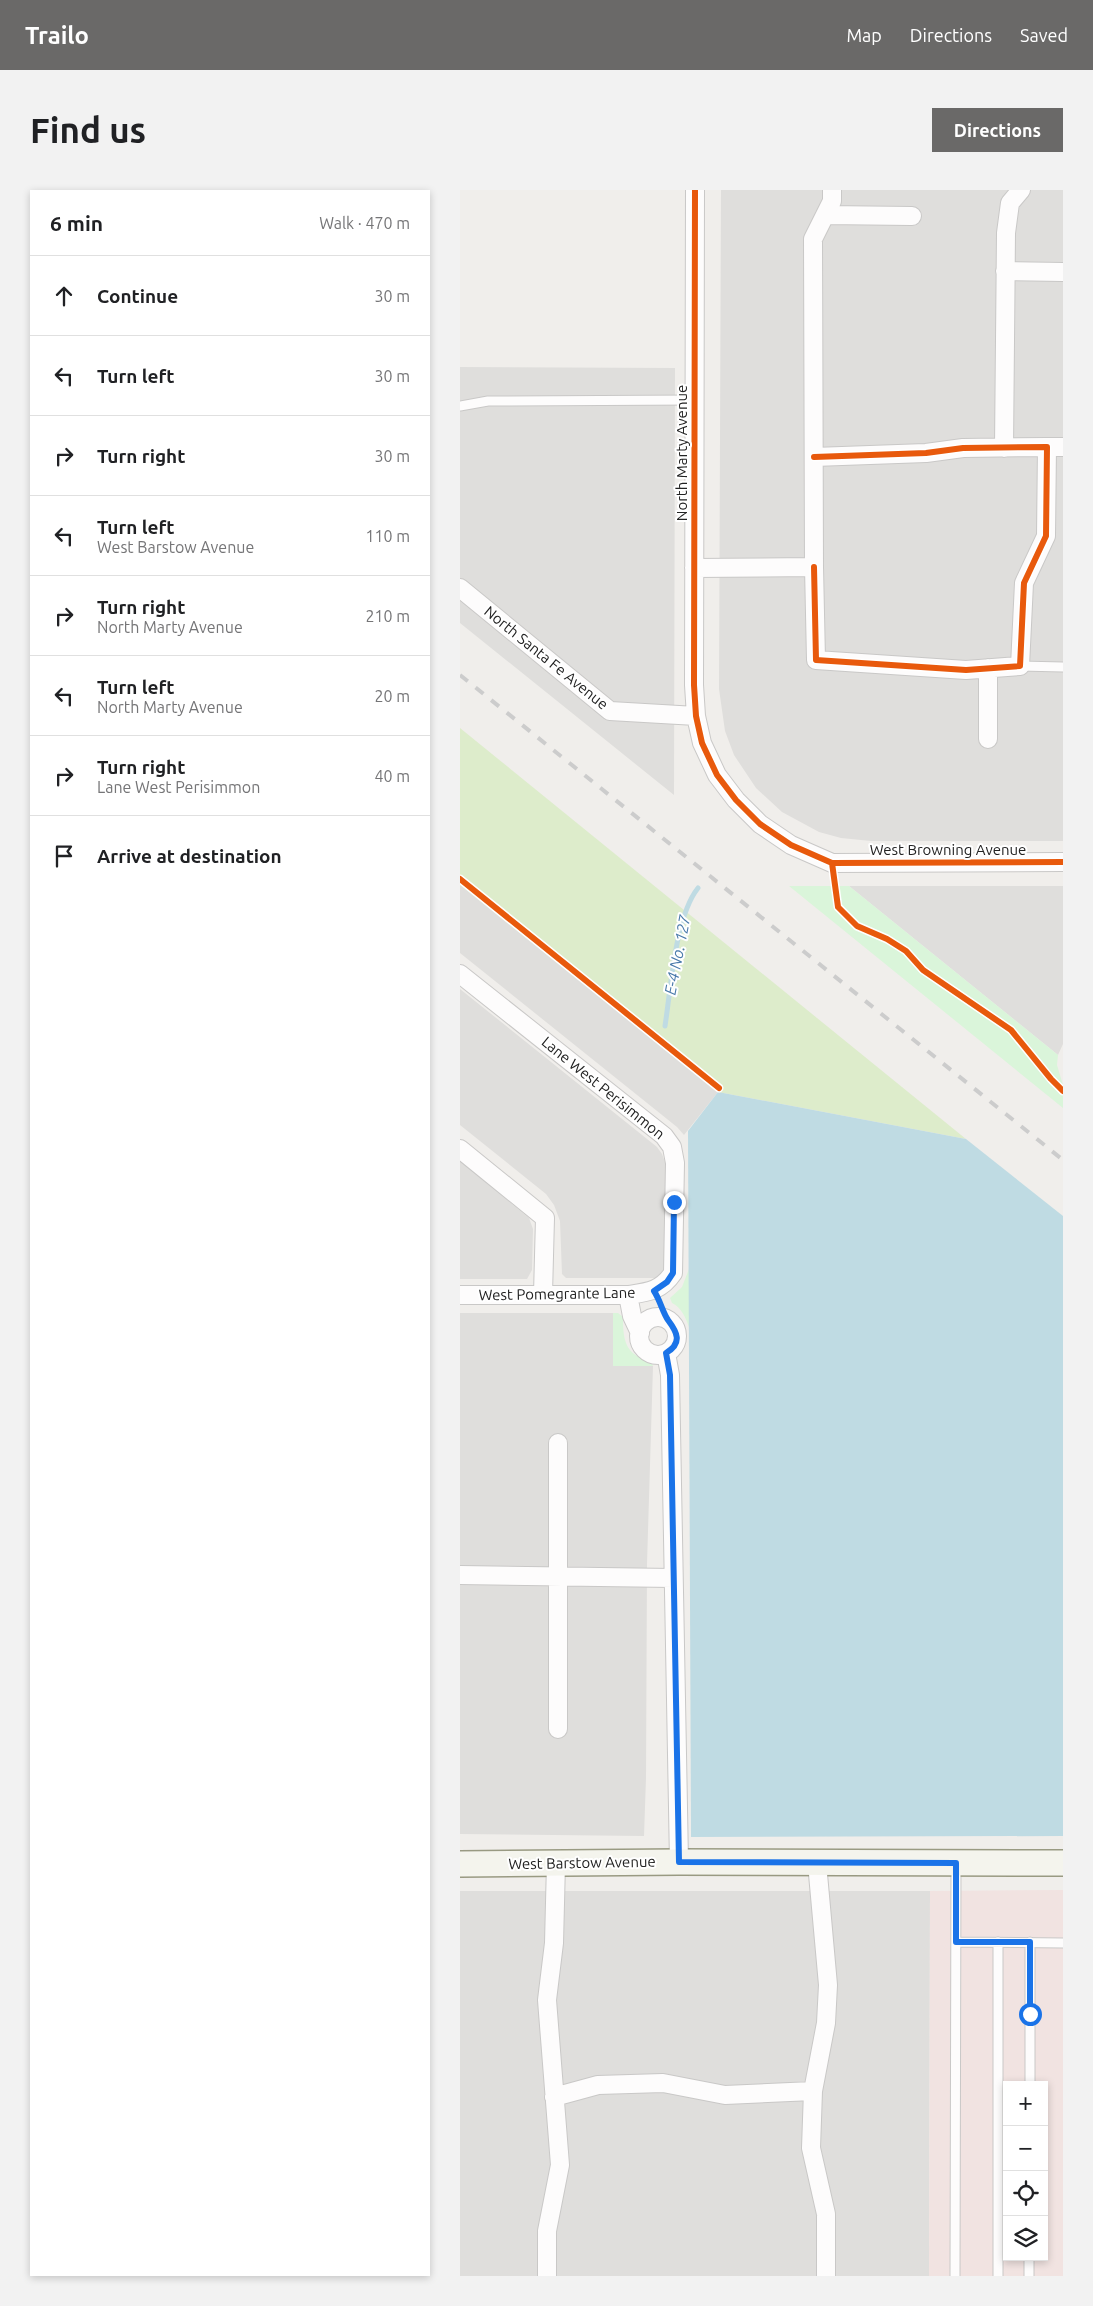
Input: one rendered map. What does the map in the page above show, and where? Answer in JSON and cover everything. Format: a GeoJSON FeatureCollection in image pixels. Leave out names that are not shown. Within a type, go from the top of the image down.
{"type":"FeatureCollection","features":[{"type":"Feature","properties":{"kind":"street","name":"North Marty Avenue"},"geometry":{"type":"LineString","coordinates":[[695,190],[694,568],[696,716]]}},
{"type":"Feature","properties":{"kind":"street"},"geometry":{"type":"LineString","coordinates":[[814,457],[926,453],[962,448],[1055,447],[1046,536],[1024,583],[1020,666],[966,670],[816,660],[814,567],[813,239],[832,201],[832,190]]}},
{"type":"Feature","properties":{"kind":"street"},"geometry":{"type":"LineString","coordinates":[[1004,448],[1006,232],[1010,203],[1021,190]]}},
{"type":"Feature","properties":{"kind":"street"},"geometry":{"type":"LineString","coordinates":[[825,215],[912,216]]}},
{"type":"Feature","properties":{"kind":"street"},"geometry":{"type":"LineString","coordinates":[[1005,271],[1063,272]]}},
{"type":"Feature","properties":{"kind":"street"},"geometry":{"type":"LineString","coordinates":[[694,568],[814,567]]}},
{"type":"Feature","properties":{"kind":"street","name":"North Santa Fe Avenue"},"geometry":{"type":"LineString","coordinates":[[460,588],[610,711],[696,716]]}},
{"type":"Feature","properties":{"kind":"street"},"geometry":{"type":"LineString","coordinates":[[988,668],[988,739]]}},
{"type":"Feature","properties":{"kind":"street","name":"West Browning Avenue"},"geometry":{"type":"LineString","coordinates":[[696,716],[702,743],[717,774],[736,800],[760,824],[791,845],[832,863],[1063,862]]}},
{"type":"Feature","properties":{"kind":"street","name":"Lane West Perisimmon"},"geometry":{"type":"LineString","coordinates":[[460,974],[664,1136],[672,1147],[675,1163],[673,1273],[667,1282],[654,1291]]}},
{"type":"Feature","properties":{"kind":"street"},"geometry":{"type":"LineString","coordinates":[[460,1149],[545,1218],[544,1294]]}},
{"type":"Feature","properties":{"kind":"street"},"geometry":{"type":"LineString","coordinates":[[628,1295],[632,1316],[640,1333],[642,1344],[645,1349],[656,1355],[666,1353],[673,1348],[677,1336],[676,1330],[668,1320],[662,1304],[654,1291]]}},
{"type":"Feature","properties":{"kind":"street","name":"West Pomegrante Lane"},"geometry":{"type":"LineString","coordinates":[[460,1295],[628,1295],[654,1291]]}},
{"type":"Feature","properties":{"kind":"street"},"geometry":{"type":"LineString","coordinates":[[640,1333],[646,1322],[650,1319],[668,1320]]}},
{"type":"Feature","properties":{"kind":"street"},"geometry":{"type":"LineString","coordinates":[[666,1353],[670,1375],[679,1862]]}},
{"type":"Feature","properties":{"kind":"street"},"geometry":{"type":"LineString","coordinates":[[558,1443],[558,1729]]}},
{"type":"Feature","properties":{"kind":"street"},"geometry":{"type":"LineString","coordinates":[[460,1575],[673,1578]]}},
{"type":"Feature","properties":{"kind":"street","name":"West Barstow Avenue"},"geometry":{"type":"LineString","coordinates":[[460,1864],[679,1862],[1063,1864]]}},
{"type":"Feature","properties":{"kind":"street"},"geometry":{"type":"LineString","coordinates":[[547,2276],[547,2231],[560,2165],[547,2000],[554,1943],[556,1863]]}},
{"type":"Feature","properties":{"kind":"street"},"geometry":{"type":"LineString","coordinates":[[817,1863],[828,1985],[826,2023],[813,2091],[811,2148],[826,2214],[826,2276]]}},
{"type":"Feature","properties":{"kind":"street"},"geometry":{"type":"LineString","coordinates":[[554,2096],[598,2085],[663,2083],[725,2095],[813,2091]]}},
{"type":"Feature","properties":{"kind":"lane"},"geometry":{"type":"LineString","coordinates":[[460,406],[488,401],[695,400]]}},
{"type":"Feature","properties":{"kind":"lane"},"geometry":{"type":"LineString","coordinates":[[1020,666],[1063,667]]}},
{"type":"Feature","properties":{"kind":"lane"},"geometry":{"type":"LineString","coordinates":[[954,2276],[956,1863]]}},
{"type":"Feature","properties":{"kind":"lane"},"geometry":{"type":"LineString","coordinates":[[956,1942],[1063,1943]]}},
{"type":"Feature","properties":{"kind":"lane"},"geometry":{"type":"LineString","coordinates":[[998,1942],[998,2276]]}},
{"type":"Feature","properties":{"kind":"lane"},"geometry":{"type":"LineString","coordinates":[[1030,1942],[1030,2081]]}},
{"type":"Feature","properties":{"kind":"lane"},"geometry":{"type":"LineString","coordinates":[[1029,2261],[1029,2276]]}},
{"type":"Feature","properties":{"kind":"shaded area"},"geometry":{"type":"Polygon","coordinates":[[[721,190],[1063,190],[1063,841],[871,841],[841,838],[819,832],[782,812],[756,788],[734,755],[725,731],[719,689],[721,190]]]}},
{"type":"Feature","properties":{"kind":"shaded area"},"geometry":{"type":"Polygon","coordinates":[[[460,367],[675,368],[674,795],[460,623],[460,367]]]}},
{"type":"Feature","properties":{"kind":"shaded area"},"geometry":{"type":"Polygon","coordinates":[[[460,884],[718,1092],[684,1135],[677,1127],[460,953],[460,884]]]}},
{"type":"Feature","properties":{"kind":"shaded area"},"geometry":{"type":"Polygon","coordinates":[[[849,886],[1063,886],[1063,1044],[1058,1055],[849,886]]]}},
{"type":"Feature","properties":{"kind":"shaded area"},"geometry":{"type":"Polygon","coordinates":[[[460,989],[657,1147],[662,1154],[665,1162],[665,1267],[660,1278],[566,1278],[562,1274],[560,1221],[554,1205],[546,1194],[460,1125],[460,989]]]}},
{"type":"Feature","properties":{"kind":"shaded area"},"geometry":{"type":"Polygon","coordinates":[[[460,1161],[529,1218],[533,1229],[532,1270],[527,1279],[460,1279],[460,1161]]]}},
{"type":"Feature","properties":{"kind":"shaded area"},"geometry":{"type":"Polygon","coordinates":[[[460,1313],[613,1313],[613,1366],[653,1366],[647,1564],[644,1836],[460,1834],[460,1313]]]}},
{"type":"Feature","properties":{"kind":"shaded area"},"geometry":{"type":"Polygon","coordinates":[[[1063,1890],[1063,2276],[929,2276],[930,1891],[1063,1890]]]}},
{"type":"Feature","properties":{"kind":"shaded area"},"geometry":{"type":"Polygon","coordinates":[[[460,1891],[930,1891],[929,2276],[460,2276],[460,1891]]]}},
{"type":"Feature","properties":{"kind":"green space"},"geometry":{"type":"Polygon","coordinates":[[[460,728],[966,1139],[718,1092],[460,885],[460,728]]]}},
{"type":"Feature","properties":{"kind":"green space"},"geometry":{"type":"Polygon","coordinates":[[[789,886],[849,886],[1058,1055],[1057,1065],[1063,1085],[1063,1108],[789,886]]]}},
{"type":"Feature","properties":{"kind":"green space"},"geometry":{"type":"Polygon","coordinates":[[[689,1269],[689,1327],[683,1313],[672,1303],[670,1298],[682,1287],[689,1269]]]}},
{"type":"Feature","properties":{"kind":"green space"},"geometry":{"type":"Polygon","coordinates":[[[613,1313],[618,1313],[623,1317],[625,1339],[630,1351],[650,1361],[653,1366],[613,1366],[613,1313]]]}},
{"type":"Feature","properties":{"kind":"water"},"geometry":{"type":"Polygon","coordinates":[[[718,1092],[966,1139],[1063,1216],[1063,1836],[691,1837],[688,1131],[718,1092]]]}},
{"type":"Feature","properties":{"kind":"waterway","name":"E-4 No. 127"},"geometry":{"type":"LineString","coordinates":[[665,1026],[679,934],[690,901],[698,888]]}},
{"type":"Feature","properties":{"kind":"railway"},"geometry":{"type":"LineString","coordinates":[[460,675],[1063,1160]]}},
{"type":"Feature","properties":{"kind":"cycle path"},"geometry":{"type":"LineString","coordinates":[[695,190],[694,685],[696,716],[702,743],[717,775],[736,800],[760,824],[791,845],[832,863],[1063,862]]}},
{"type":"Feature","properties":{"kind":"cycle path"},"geometry":{"type":"LineString","coordinates":[[814,457],[926,453],[963,448],[1047,447],[1046,536],[1024,583],[1020,666],[966,670],[816,660],[814,567]]}},
{"type":"Feature","properties":{"kind":"cycle path"},"geometry":{"type":"LineString","coordinates":[[832,863],[838,907],[857,926],[887,939],[906,951],[923,970],[1011,1030],[1063,1091]]}},
{"type":"Feature","properties":{"kind":"cycle path"},"geometry":{"type":"LineString","coordinates":[[460,879],[719,1088]]}},
{"type":"Feature","properties":{"kind":"route"},"geometry":{"type":"LineString","coordinates":[[674,1202],[673,1273],[667,1282],[654,1291],[662,1304],[668,1320],[673,1324],[677,1336],[673,1348],[666,1353],[670,1375],[679,1862],[956,1863],[956,1942],[1030,1942],[1030,2014]]}}]}
